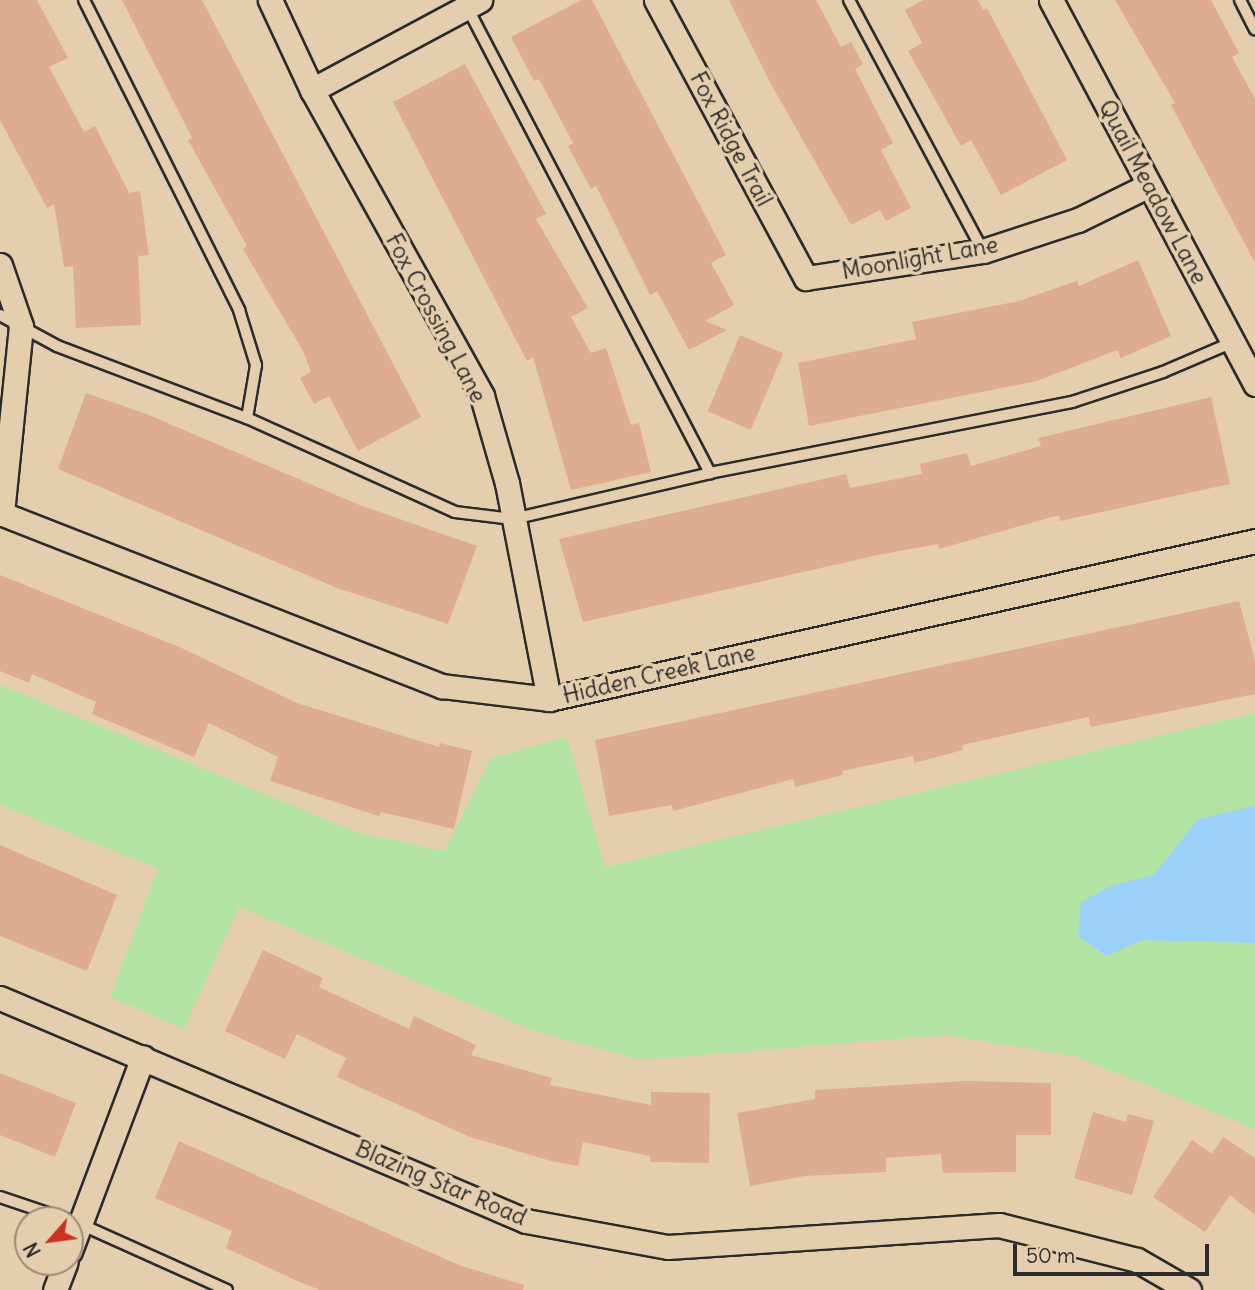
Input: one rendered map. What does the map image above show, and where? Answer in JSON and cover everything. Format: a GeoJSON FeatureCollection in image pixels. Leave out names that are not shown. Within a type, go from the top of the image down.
{"type":"FeatureCollection","features":[{"type":"Feature","properties":{"kind":"street","name":"Fox Crossing Lane"},"geometry":{"type":"LineString","coordinates":[[270,0],[312,90],[482,396],[513,519],[549,699]]}},
{"type":"Feature","properties":{"kind":"street","name":"Fox Ridge Trail"},"geometry":{"type":"LineString","coordinates":[[656,0],[806,278]]}},
{"type":"Feature","properties":{"kind":"street","name":"Quail Meadow Lane"},"geometry":{"type":"LineString","coordinates":[[1051,0],[1255,384]]}},
{"type":"Feature","properties":{"kind":"street"},"geometry":{"type":"LineString","coordinates":[[312,90],[470,2]]}},
{"type":"Feature","properties":{"kind":"street","name":"Moonlight Lane"},"geometry":{"type":"LineString","coordinates":[[806,278],[983,251],[1078,220],[1149,185]]}},
{"type":"Feature","properties":{"kind":"street"},"geometry":{"type":"LineString","coordinates":[[0,265],[21,326],[1,514]]}},
{"type":"Feature","properties":{"kind":"street","name":"Hidden Creek Lane"},"geometry":{"type":"LineString","coordinates":[[1,514],[442,686],[549,699],[1255,541]]}},
{"type":"Feature","properties":{"kind":"street","name":"Blazing Star Road"},"geometry":{"type":"LineString","coordinates":[[0,999],[144,1057],[526,1221],[668,1247],[999,1225],[1137,1259],[1189,1290]]}},
{"type":"Feature","properties":{"kind":"street"},"geometry":{"type":"LineString","coordinates":[[80,1206],[144,1057]]}},
{"type":"Feature","properties":{"kind":"lane"},"geometry":{"type":"LineString","coordinates":[[84,0],[239,310],[256,365],[247,418]]}},
{"type":"Feature","properties":{"kind":"lane"},"geometry":{"type":"LineString","coordinates":[[849,0],[983,251]]}},
{"type":"Feature","properties":{"kind":"lane"},"geometry":{"type":"LineString","coordinates":[[1240,0],[1255,29]]}},
{"type":"Feature","properties":{"kind":"lane"},"geometry":{"type":"LineString","coordinates":[[470,2],[710,473]]}},
{"type":"Feature","properties":{"kind":"lane"},"geometry":{"type":"LineString","coordinates":[[0,315],[57,346],[247,418],[455,512],[513,519],[710,473],[1072,402],[1163,372],[1233,342]]}},
{"type":"Feature","properties":{"kind":"lane"},"geometry":{"type":"LineString","coordinates":[[0,1197],[26,1206]]}},
{"type":"Feature","properties":{"kind":"lane"},"geometry":{"type":"LineString","coordinates":[[84,1227],[227,1290]]}},
{"type":"Feature","properties":{"kind":"green space"},"geometry":{"type":"Polygon","coordinates":[[[0,685],[359,833],[445,851],[491,758],[567,737],[605,867],[1255,713],[1255,1129],[1074,1056],[946,1035],[641,1060],[534,1031],[239,907],[184,1029],[110,997],[158,869],[0,805],[0,685]]]}},
{"type":"Feature","properties":{"kind":"water"},"geometry":{"type":"Polygon","coordinates":[[[1255,806],[1255,943],[1143,940],[1106,956],[1078,936],[1081,902],[1111,886],[1154,875],[1198,819],[1255,806]]]}},
{"type":"Feature","properties":{"kind":"building"},"geometry":{"type":"Polygon","coordinates":[[[0,0],[37,0],[68,58],[49,67],[84,132],[95,126],[129,193],[140,191],[149,255],[138,256],[141,325],[76,328],[73,266],[64,267],[54,204],[47,208],[0,120],[0,0]]]}},
{"type":"Feature","properties":{"kind":"building"},"geometry":{"type":"Polygon","coordinates":[[[122,0],[202,0],[421,417],[358,451],[329,396],[314,404],[300,378],[311,372],[304,353],[243,249],[247,246],[188,140],[192,138],[122,0]]]}},
{"type":"Feature","properties":{"kind":"building"},"geometry":{"type":"Polygon","coordinates":[[[581,0],[592,0],[726,255],[711,263],[734,305],[705,321],[727,330],[689,350],[657,291],[650,295],[596,186],[591,189],[568,146],[573,143],[539,79],[534,81],[511,37],[581,0]]]}},
{"type":"Feature","properties":{"kind":"building"},"geometry":{"type":"Polygon","coordinates":[[[729,0],[816,0],[841,47],[851,42],[863,64],[855,69],[893,143],[881,150],[911,208],[886,221],[880,210],[851,225],[771,84],[729,0]]]}},
{"type":"Feature","properties":{"kind":"building"},"geometry":{"type":"Polygon","coordinates":[[[923,0],[978,0],[983,10],[987,8],[1067,160],[1001,195],[971,140],[961,146],[908,51],[922,43],[905,10],[923,0]]]}},
{"type":"Feature","properties":{"kind":"building"},"geometry":{"type":"Polygon","coordinates":[[[1115,0],[1211,0],[1239,53],[1232,57],[1255,99],[1255,263],[1171,105],[1175,103],[1115,0]]]}},
{"type":"Feature","properties":{"kind":"building"},"geometry":{"type":"Polygon","coordinates":[[[465,64],[546,214],[536,219],[588,308],[571,317],[591,353],[606,348],[631,425],[639,423],[651,472],[571,490],[533,357],[527,361],[393,102],[465,64]]]}},
{"type":"Feature","properties":{"kind":"building"},"geometry":{"type":"Polygon","coordinates":[[[1138,260],[1171,336],[1121,358],[1117,350],[1037,381],[809,426],[798,363],[916,339],[912,322],[1019,301],[1077,281],[1079,286],[1138,260]]]}},
{"type":"Feature","properties":{"kind":"building"},"geometry":{"type":"Polygon","coordinates":[[[740,335],[783,353],[751,430],[708,411],[740,335]]]}},
{"type":"Feature","properties":{"kind":"building"},"geometry":{"type":"Polygon","coordinates":[[[86,393],[144,413],[357,504],[477,546],[448,624],[337,588],[58,469],[86,393]]]}},
{"type":"Feature","properties":{"kind":"building"},"geometry":{"type":"Polygon","coordinates":[[[1211,397],[1230,484],[1060,521],[1059,515],[939,549],[938,544],[878,555],[583,622],[559,539],[846,474],[850,488],[922,474],[920,464],[967,453],[971,466],[1041,446],[1038,438],[1211,397]]]}},
{"type":"Feature","properties":{"kind":"building"},"geometry":{"type":"Polygon","coordinates":[[[0,575],[177,646],[297,703],[439,747],[440,743],[472,751],[454,829],[381,812],[379,816],[270,781],[278,757],[209,723],[194,757],[92,714],[96,702],[32,674],[29,683],[0,671],[0,575]]]}},
{"type":"Feature","properties":{"kind":"building"},"geometry":{"type":"Polygon","coordinates":[[[1239,601],[1255,661],[1255,694],[1091,727],[1089,717],[962,745],[963,750],[914,763],[913,756],[842,771],[843,775],[795,787],[793,779],[673,811],[672,805],[609,816],[595,740],[1239,601]]]}},
{"type":"Feature","properties":{"kind":"building"},"geometry":{"type":"Polygon","coordinates":[[[0,845],[117,895],[87,971],[0,936],[0,845]]]}},
{"type":"Feature","properties":{"kind":"building"},"geometry":{"type":"Polygon","coordinates":[[[263,950],[323,978],[319,987],[409,1029],[414,1016],[476,1045],[471,1055],[552,1078],[550,1085],[651,1105],[651,1092],[710,1093],[709,1163],[650,1162],[650,1156],[583,1142],[578,1166],[551,1161],[470,1137],[337,1077],[346,1058],[297,1034],[285,1059],[225,1031],[263,950]]]}},
{"type":"Feature","properties":{"kind":"building"},"geometry":{"type":"Polygon","coordinates":[[[0,1073],[76,1103],[55,1157],[0,1135],[0,1073]]]}},
{"type":"Feature","properties":{"kind":"building"},"geometry":{"type":"Polygon","coordinates":[[[966,1081],[1051,1083],[1051,1135],[1016,1135],[1016,1172],[943,1173],[941,1154],[886,1158],[886,1172],[805,1176],[750,1186],[737,1113],[815,1099],[815,1090],[966,1081]]]}},
{"type":"Feature","properties":{"kind":"building"},"geometry":{"type":"Polygon","coordinates":[[[1093,1112],[1126,1122],[1128,1114],[1154,1121],[1132,1195],[1074,1178],[1093,1112]]]}},
{"type":"Feature","properties":{"kind":"building"},"geometry":{"type":"Polygon","coordinates":[[[1223,1137],[1255,1158],[1255,1215],[1230,1195],[1205,1232],[1153,1197],[1192,1140],[1212,1154],[1223,1137]]]}},
{"type":"Feature","properties":{"kind":"building"},"geometry":{"type":"Polygon","coordinates":[[[179,1141],[459,1265],[524,1285],[523,1290],[320,1290],[295,1280],[226,1248],[232,1231],[155,1198],[179,1141]]]}}]}
